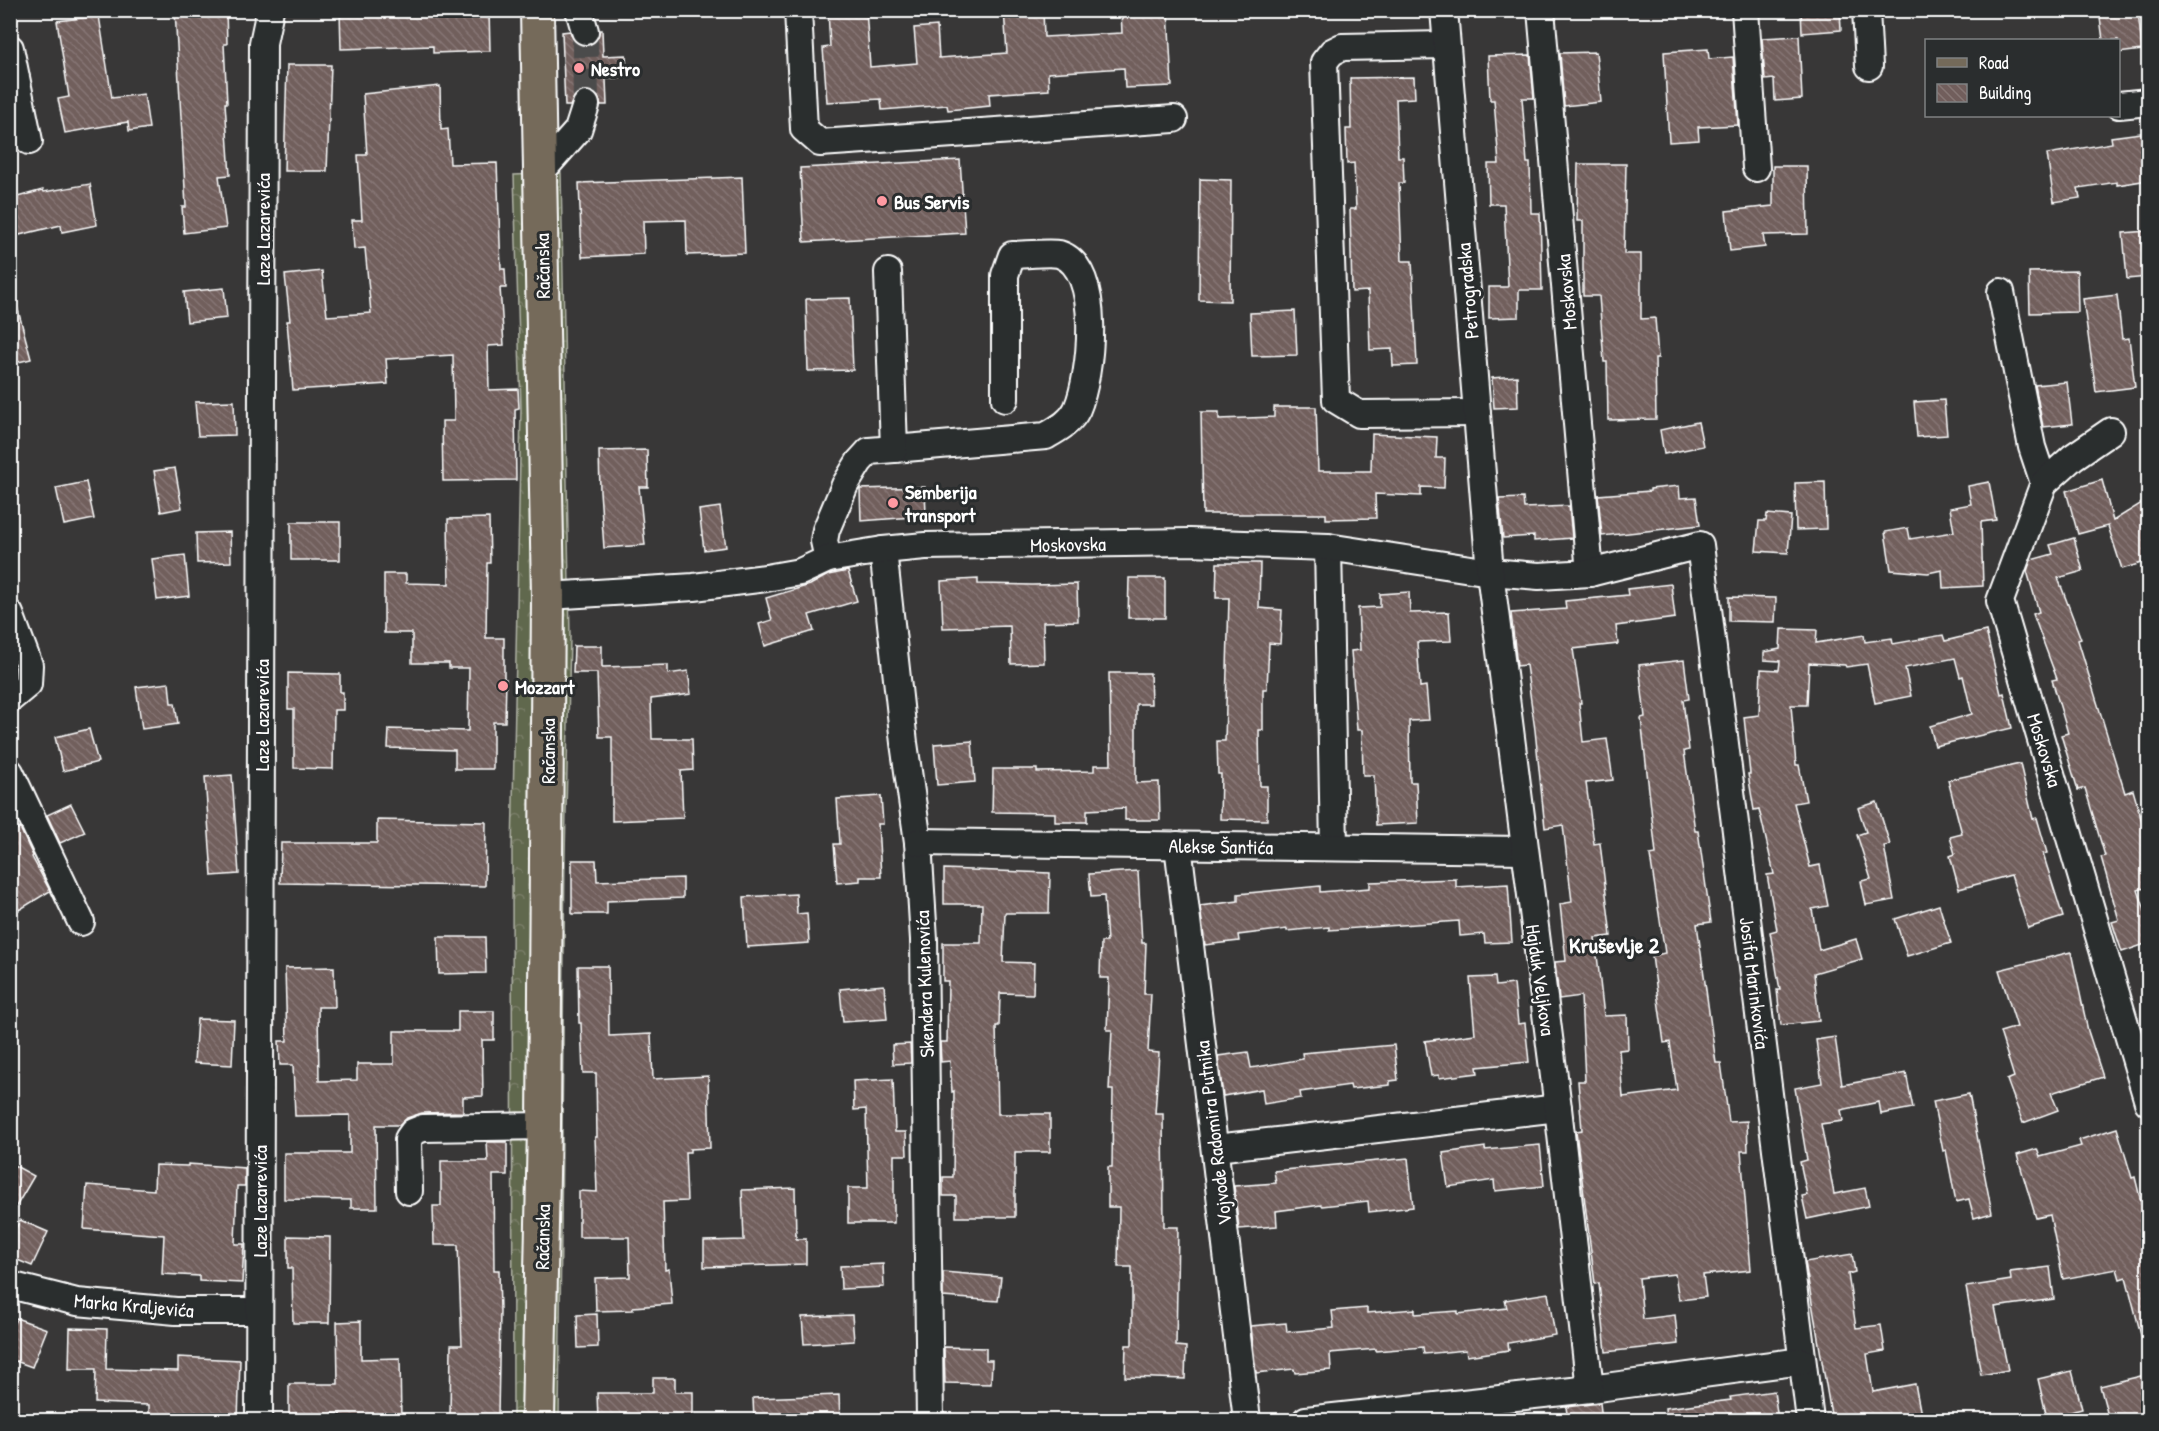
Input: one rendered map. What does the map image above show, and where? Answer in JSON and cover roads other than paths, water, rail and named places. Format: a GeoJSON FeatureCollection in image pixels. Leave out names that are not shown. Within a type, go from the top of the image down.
{"type":"FeatureCollection","features":[{"type":"Feature","properties":{"kind":"main road","name":"Račanska"},"geometry":{"type":"LineString","coordinates":[[537,10],[548,596],[544,1126],[538,1420]]}},
{"type":"Feature","properties":{"kind":"street","name":"Laze Lazarevića"},"geometry":{"type":"LineString","coordinates":[[259,1420],[263,44],[270,10]]}},
{"type":"Feature","properties":{"kind":"street"},"geometry":{"type":"LineString","coordinates":[[798,10],[804,129],[820,143],[1174,119]]}},
{"type":"Feature","properties":{"kind":"street","name":"Petrogradska"},"geometry":{"type":"LineString","coordinates":[[1444,10],[1490,572]]}},
{"type":"Feature","properties":{"kind":"street","name":"Moskovska"},"geometry":{"type":"LineString","coordinates":[[1541,10],[1590,573]]}},
{"type":"Feature","properties":{"kind":"street"},"geometry":{"type":"LineString","coordinates":[[1745,10],[1756,168]]}},
{"type":"Feature","properties":{"kind":"street"},"geometry":{"type":"LineString","coordinates":[[1866,10],[1869,66]]}},
{"type":"Feature","properties":{"kind":"street"},"geometry":{"type":"LineString","coordinates":[[1446,45],[1342,47],[1332,52],[1324,62],[1336,400],[1359,414],[1477,413]]}},
{"type":"Feature","properties":{"kind":"street"},"geometry":{"type":"LineString","coordinates":[[10,48],[29,141]]}},
{"type":"Feature","properties":{"kind":"street"},"geometry":{"type":"LineString","coordinates":[[2120,105],[2148,102]]}},
{"type":"Feature","properties":{"kind":"street"},"geometry":{"type":"LineString","coordinates":[[540,172],[578,130],[586,105]]}},
{"type":"Feature","properties":{"kind":"street"},"geometry":{"type":"LineString","coordinates":[[828,559],[824,541],[826,530],[850,478],[869,451],[1046,436],[1062,427],[1076,411],[1084,387],[1091,325],[1086,291],[1078,270],[1059,254],[1012,255],[1005,274],[1005,399]]}},
{"type":"Feature","properties":{"kind":"street"},"geometry":{"type":"LineString","coordinates":[[888,272],[894,449]]}},
{"type":"Feature","properties":{"kind":"street"},"geometry":{"type":"LineString","coordinates":[[2001,292],[2032,447],[2044,483]]}},
{"type":"Feature","properties":{"kind":"street","name":"Moskovska"},"geometry":{"type":"LineString","coordinates":[[2111,431],[2073,457],[2044,483],[2000,601],[2148,1102]]}},
{"type":"Feature","properties":{"kind":"street","name":"Moskovska"},"geometry":{"type":"LineString","coordinates":[[548,596],[715,585],[801,572],[828,559],[925,546],[1190,542],[1328,547],[1490,572],[1539,576],[1590,573],[1700,545]]}},
{"type":"Feature","properties":{"kind":"street","name":"Josifa Marinkovića"},"geometry":{"type":"LineString","coordinates":[[1700,545],[1810,1420]]}},
{"type":"Feature","properties":{"kind":"street"},"geometry":{"type":"LineString","coordinates":[[1328,547],[1334,848]]}},
{"type":"Feature","properties":{"kind":"street","name":"Skendera Kulenovića"},"geometry":{"type":"LineString","coordinates":[[883,550],[904,744],[918,842],[924,940],[930,1420]]}},
{"type":"Feature","properties":{"kind":"street","name":"Hajduk Veljkova"},"geometry":{"type":"LineString","coordinates":[[1490,572],[1558,1108],[1590,1389]]}},
{"type":"Feature","properties":{"kind":"street"},"geometry":{"type":"LineString","coordinates":[[10,614],[29,665],[28,684],[10,699]]}},
{"type":"Feature","properties":{"kind":"street"},"geometry":{"type":"LineString","coordinates":[[10,772],[81,922]]}},
{"type":"Feature","properties":{"kind":"street","name":"Alekse Šantića"},"geometry":{"type":"LineString","coordinates":[[918,842],[1524,850]]}},
{"type":"Feature","properties":{"kind":"street","name":"Vojvode Radomira Putnika"},"geometry":{"type":"LineString","coordinates":[[1178,845],[1247,1420]]}},
{"type":"Feature","properties":{"kind":"street"},"geometry":{"type":"LineString","coordinates":[[1216,1148],[1558,1108]]}},
{"type":"Feature","properties":{"kind":"street"},"geometry":{"type":"LineString","coordinates":[[409,1191],[408,1139],[413,1132],[423,1128],[544,1126]]}},
{"type":"Feature","properties":{"kind":"street","name":"Marka Kraljevića"},"geometry":{"type":"LineString","coordinates":[[10,1286],[77,1302],[176,1311],[259,1311]]}},
{"type":"Feature","properties":{"kind":"street"},"geometry":{"type":"LineString","coordinates":[[1306,1420],[1590,1389],[1802,1361]]}},
{"type":"Feature","properties":{"kind":"tunnel"},"geometry":{"type":"LineString","coordinates":[[585,31],[586,105]]}},
{"type":"Feature","properties":{"kind":"place","name":"Nestro"},"geometry":{"type":"Point","coordinates":[579,68]}},
{"type":"Feature","properties":{"kind":"place","name":"Bus Servis"},"geometry":{"type":"Point","coordinates":[882,201]}},
{"type":"Feature","properties":{"kind":"place","name":"Semberija transport"},"geometry":{"type":"Point","coordinates":[893,503]}},
{"type":"Feature","properties":{"kind":"place","name":"Mozzart"},"geometry":{"type":"Point","coordinates":[503,686]}},
{"type":"Feature","properties":{"kind":"district","name":"Kruševlje 2"},"geometry":{"type":"Point","coordinates":[1614,945]}}]}
